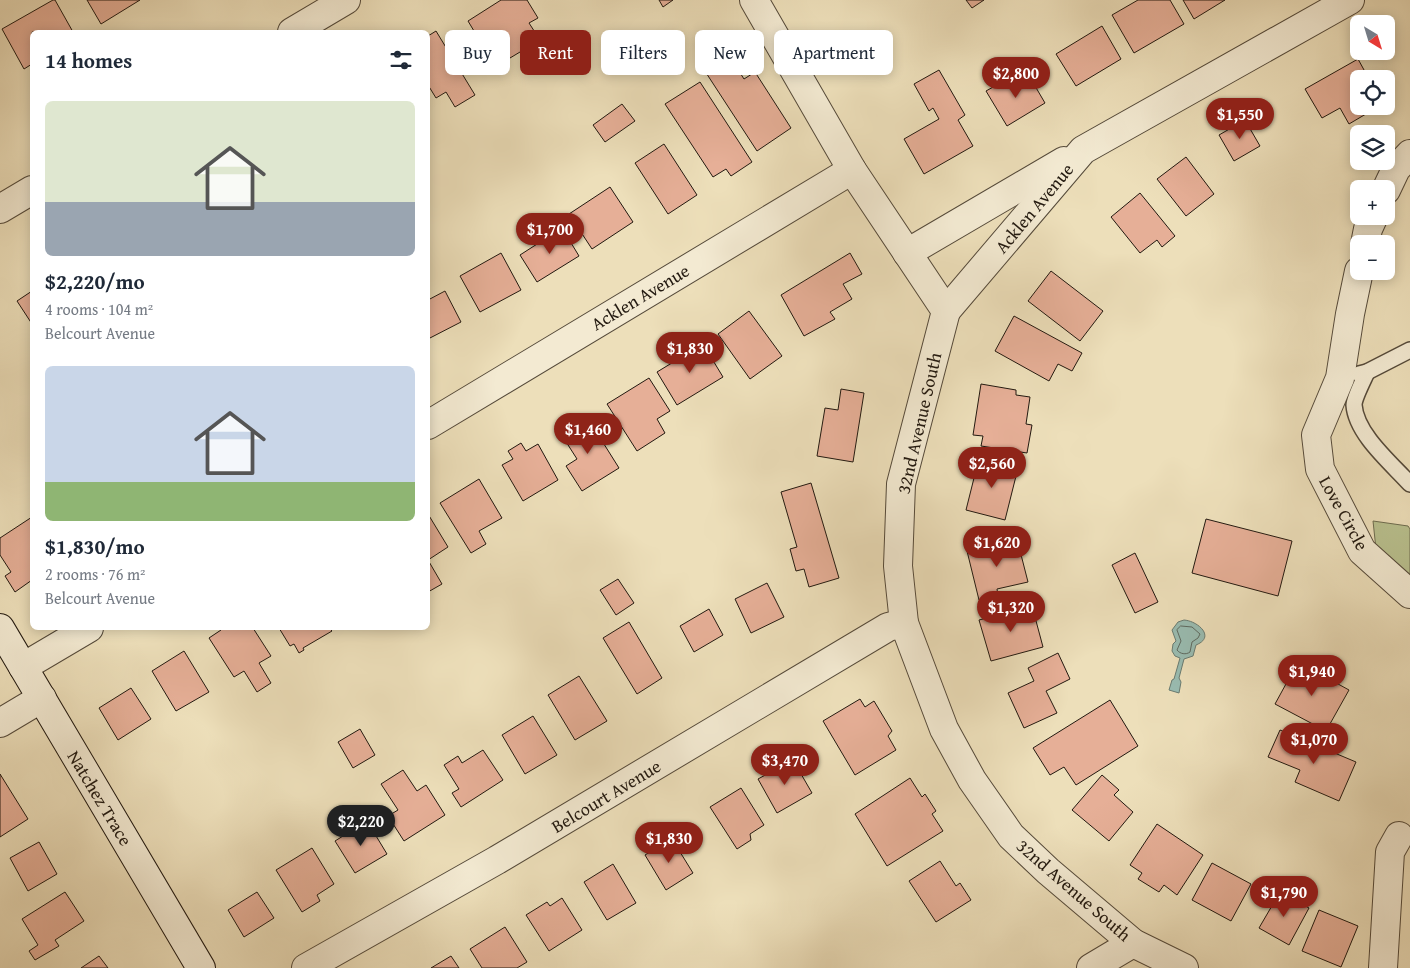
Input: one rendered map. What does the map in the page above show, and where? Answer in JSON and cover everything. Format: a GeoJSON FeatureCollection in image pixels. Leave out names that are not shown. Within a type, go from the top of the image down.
{"type":"FeatureCollection","features":[{"type":"Feature","properties":{"kind":"street"},"geometry":{"type":"LineString","coordinates":[[295,30],[346,0]]}},
{"type":"Feature","properties":{"kind":"street"},"geometry":{"type":"LineString","coordinates":[[754,0],[852,170],[946,311]]}},
{"type":"Feature","properties":{"kind":"street","name":"Acklen Avenue"},"geometry":{"type":"LineString","coordinates":[[907,253],[1083,150],[1350,0]]}},
{"type":"Feature","properties":{"kind":"street","name":"Acklen Avenue"},"geometry":{"type":"LineString","coordinates":[[946,311],[1083,150]]}},
{"type":"Feature","properties":{"kind":"street"},"geometry":{"type":"LineString","coordinates":[[1391,180],[1396,169],[1410,154]]}},
{"type":"Feature","properties":{"kind":"street","name":"Acklen Avenue"},"geometry":{"type":"LineString","coordinates":[[430,423],[852,170]]}},
{"type":"Feature","properties":{"kind":"street"},"geometry":{"type":"LineString","coordinates":[[0,210],[30,191]]}},
{"type":"Feature","properties":{"kind":"street","name":"Love Circle"},"geometry":{"type":"LineString","coordinates":[[1357,280],[1340,378],[1316,435],[1320,469],[1362,551],[1410,594]]}},
{"type":"Feature","properties":{"kind":"street","name":"32nd Avenue South"},"geometry":{"type":"LineString","coordinates":[[946,311],[902,484],[898,566],[904,623],[944,729],[972,780],[1011,836],[1048,871],[1133,943],[1184,968]]}},
{"type":"Feature","properties":{"kind":"street","name":"Belcourt Avenue"},"geometry":{"type":"LineString","coordinates":[[306,968],[497,860],[888,627],[904,623]]}},
{"type":"Feature","properties":{"kind":"street","name":"Natchez Trace"},"geometry":{"type":"LineString","coordinates":[[0,628],[201,968]]}},
{"type":"Feature","properties":{"kind":"street"},"geometry":{"type":"LineString","coordinates":[[23,667],[86,630]]}},
{"type":"Feature","properties":{"kind":"street"},"geometry":{"type":"LineString","coordinates":[[0,723],[42,698]]}},
{"type":"Feature","properties":{"kind":"street"},"geometry":{"type":"LineString","coordinates":[[1384,968],[1390,852],[1404,838]]}},
{"type":"Feature","properties":{"kind":"street"},"geometry":{"type":"LineString","coordinates":[[1091,968],[1133,943]]}},
{"type":"Feature","properties":{"kind":"lane"},"geometry":{"type":"LineString","coordinates":[[1340,378],[1367,372],[1410,350]]}},
{"type":"Feature","properties":{"kind":"lane"},"geometry":{"type":"LineString","coordinates":[[1367,372],[1354,403],[1360,425],[1375,446],[1410,484]]}},
{"type":"Feature","properties":{"kind":"green space"},"geometry":{"type":"Polygon","coordinates":[[[1373,521],[1408,526],[1410,529],[1410,577],[1376,549],[1373,521]]]}},
{"type":"Feature","properties":{"kind":"water"},"geometry":{"type":"Polygon","coordinates":[[[1184,620],[1199,626],[1205,634],[1205,638],[1196,645],[1193,656],[1184,659],[1179,678],[1181,682],[1179,693],[1169,690],[1180,658],[1175,656],[1172,651],[1173,644],[1176,641],[1172,630],[1178,622],[1184,620]]]}},
{"type":"Feature","properties":{"kind":"building"},"geometry":{"type":"Polygon","coordinates":[[[55,0],[72,30],[30,30],[30,65],[24,69],[2,29],[55,0]]]}},
{"type":"Feature","properties":{"kind":"building"},"geometry":{"type":"Polygon","coordinates":[[[87,0],[140,0],[101,24],[87,0]]]}},
{"type":"Feature","properties":{"kind":"building"},"geometry":{"type":"Polygon","coordinates":[[[501,0],[527,0],[538,18],[529,23],[534,30],[520,30],[520,52],[510,58],[510,30],[473,30],[468,21],[501,0]]]}},
{"type":"Feature","properties":{"kind":"building"},"geometry":{"type":"Polygon","coordinates":[[[659,0],[673,0],[663,7],[659,0]]]}},
{"type":"Feature","properties":{"kind":"building"},"geometry":{"type":"Polygon","coordinates":[[[966,0],[984,0],[972,8],[966,0]]]}},
{"type":"Feature","properties":{"kind":"building"},"geometry":{"type":"Polygon","coordinates":[[[1138,0],[1170,0],[1184,24],[1134,53],[1112,15],[1138,0]]]}},
{"type":"Feature","properties":{"kind":"building"},"geometry":{"type":"Polygon","coordinates":[[[1183,0],[1225,0],[1194,19],[1183,0]]]}},
{"type":"Feature","properties":{"kind":"building"},"geometry":{"type":"Polygon","coordinates":[[[1102,26],[1121,59],[1076,86],[1056,54],[1102,26]]]}},
{"type":"Feature","properties":{"kind":"building"},"geometry":{"type":"Polygon","coordinates":[[[436,31],[445,46],[445,75],[463,75],[475,95],[455,107],[446,92],[436,98],[430,88],[430,35],[436,31]]]}},
{"type":"Feature","properties":{"kind":"building"},"geometry":{"type":"Polygon","coordinates":[[[1359,60],[1364,70],[1350,70],[1350,115],[1364,115],[1349,124],[1340,108],[1322,118],[1305,89],[1359,60]]]}},
{"type":"Feature","properties":{"kind":"building"},"geometry":{"type":"Polygon","coordinates":[[[939,70],[965,115],[958,120],[973,146],[924,174],[904,139],[939,119],[933,108],[929,111],[914,84],[939,70]]]}},
{"type":"Feature","properties":{"kind":"building"},"geometry":{"type":"Polygon","coordinates":[[[1028,74],[1045,103],[1007,126],[986,91],[1002,82],[1005,88],[1028,74]]]}},
{"type":"Feature","properties":{"kind":"building"},"geometry":{"type":"Polygon","coordinates":[[[707,75],[741,75],[744,79],[750,75],[757,75],[791,128],[757,151],[707,75]]]}},
{"type":"Feature","properties":{"kind":"building"},"geometry":{"type":"Polygon","coordinates":[[[700,82],[752,162],[731,176],[726,169],[713,177],[665,104],[700,82]]]}},
{"type":"Feature","properties":{"kind":"building"},"geometry":{"type":"Polygon","coordinates":[[[622,104],[635,121],[605,142],[593,125],[622,104]]]}},
{"type":"Feature","properties":{"kind":"building"},"geometry":{"type":"Polygon","coordinates":[[[1245,120],[1260,146],[1234,161],[1219,135],[1245,120]]]}},
{"type":"Feature","properties":{"kind":"building"},"geometry":{"type":"Polygon","coordinates":[[[664,144],[697,195],[668,214],[635,163],[664,144]]]}},
{"type":"Feature","properties":{"kind":"building"},"geometry":{"type":"Polygon","coordinates":[[[1186,157],[1214,194],[1186,216],[1157,179],[1186,157]]]}},
{"type":"Feature","properties":{"kind":"building"},"geometry":{"type":"Polygon","coordinates":[[[610,187],[633,222],[592,249],[569,214],[610,187]]]}},
{"type":"Feature","properties":{"kind":"building"},"geometry":{"type":"Polygon","coordinates":[[[1140,193],[1175,236],[1162,247],[1157,240],[1140,253],[1111,217],[1140,193]]]}},
{"type":"Feature","properties":{"kind":"building"},"geometry":{"type":"Polygon","coordinates":[[[562,228],[579,256],[537,282],[520,255],[562,228]]]}},
{"type":"Feature","properties":{"kind":"building"},"geometry":{"type":"Polygon","coordinates":[[[501,253],[521,290],[480,312],[460,276],[501,253]]]}},
{"type":"Feature","properties":{"kind":"building"},"geometry":{"type":"Polygon","coordinates":[[[850,253],[862,274],[843,284],[852,299],[830,312],[835,319],[804,336],[781,295],[850,253]]]}},
{"type":"Feature","properties":{"kind":"building"},"geometry":{"type":"Polygon","coordinates":[[[1051,271],[1103,311],[1080,341],[1028,301],[1051,271]]]}},
{"type":"Feature","properties":{"kind":"building"},"geometry":{"type":"Polygon","coordinates":[[[445,291],[461,322],[430,338],[430,299],[445,291]]]}},
{"type":"Feature","properties":{"kind":"building"},"geometry":{"type":"Polygon","coordinates":[[[30,292],[30,321],[17,301],[30,292]]]}},
{"type":"Feature","properties":{"kind":"building"},"geometry":{"type":"Polygon","coordinates":[[[749,311],[782,356],[750,379],[718,334],[749,311]]]}},
{"type":"Feature","properties":{"kind":"building"},"geometry":{"type":"Polygon","coordinates":[[[1014,316],[1082,353],[1072,371],[1058,364],[1049,381],[995,351],[1014,316]]]}},
{"type":"Feature","properties":{"kind":"building"},"geometry":{"type":"Polygon","coordinates":[[[703,344],[723,377],[677,405],[657,372],[703,344]]]}},
{"type":"Feature","properties":{"kind":"building"},"geometry":{"type":"Polygon","coordinates":[[[649,378],[670,411],[657,419],[665,433],[637,451],[607,404],[649,378]]]}},
{"type":"Feature","properties":{"kind":"building"},"geometry":{"type":"Polygon","coordinates":[[[981,384],[1016,390],[1016,395],[1030,397],[1026,424],[1032,425],[1027,453],[981,446],[983,436],[973,435],[981,384]]]}},
{"type":"Feature","properties":{"kind":"building"},"geometry":{"type":"Polygon","coordinates":[[[841,389],[864,393],[853,462],[817,456],[825,408],[838,410],[841,389]]]}},
{"type":"Feature","properties":{"kind":"building"},"geometry":{"type":"Polygon","coordinates":[[[587,417],[619,468],[582,491],[566,466],[577,459],[561,434],[587,417]]]}},
{"type":"Feature","properties":{"kind":"building"},"geometry":{"type":"Polygon","coordinates":[[[521,443],[526,451],[538,444],[558,480],[523,501],[502,465],[513,459],[508,451],[521,443]]]}},
{"type":"Feature","properties":{"kind":"building"},"geometry":{"type":"Polygon","coordinates":[[[979,458],[1018,468],[1005,520],[966,510],[979,458]]]}},
{"type":"Feature","properties":{"kind":"building"},"geometry":{"type":"Polygon","coordinates":[[[479,479],[502,518],[479,531],[486,544],[471,553],[440,503],[479,479]]]}},
{"type":"Feature","properties":{"kind":"building"},"geometry":{"type":"Polygon","coordinates":[[[811,483],[839,578],[809,587],[804,569],[796,571],[790,549],[797,547],[781,492],[811,483]]]}},
{"type":"Feature","properties":{"kind":"building"},"geometry":{"type":"Polygon","coordinates":[[[430,517],[448,547],[430,559],[430,517]]]}},
{"type":"Feature","properties":{"kind":"building"},"geometry":{"type":"Polygon","coordinates":[[[30,518],[30,581],[15,592],[5,576],[11,572],[0,555],[0,538],[30,518]]]}},
{"type":"Feature","properties":{"kind":"building"},"geometry":{"type":"Polygon","coordinates":[[[1206,519],[1292,541],[1278,596],[1192,573],[1206,519]]]}},
{"type":"Feature","properties":{"kind":"building"},"geometry":{"type":"Polygon","coordinates":[[[1017,539],[1028,582],[997,589],[998,596],[979,600],[967,551],[1017,539]]]}},
{"type":"Feature","properties":{"kind":"building"},"geometry":{"type":"Polygon","coordinates":[[[1135,553],[1158,602],[1135,613],[1112,565],[1135,553]]]}},
{"type":"Feature","properties":{"kind":"building"},"geometry":{"type":"Polygon","coordinates":[[[430,563],[442,584],[430,591],[430,563]]]}},
{"type":"Feature","properties":{"kind":"building"},"geometry":{"type":"Polygon","coordinates":[[[618,579],[634,603],[616,615],[600,590],[618,579]]]}},
{"type":"Feature","properties":{"kind":"building"},"geometry":{"type":"Polygon","coordinates":[[[767,583],[784,617],[751,633],[735,599],[767,583]]]}},
{"type":"Feature","properties":{"kind":"building"},"geometry":{"type":"Polygon","coordinates":[[[1032,606],[1043,647],[991,661],[979,620],[1032,606]]]}},
{"type":"Feature","properties":{"kind":"building"},"geometry":{"type":"Polygon","coordinates":[[[709,609],[723,635],[694,652],[680,626],[709,609]]]}},
{"type":"Feature","properties":{"kind":"building"},"geometry":{"type":"Polygon","coordinates":[[[629,622],[662,678],[637,694],[603,638],[629,622]]]}},
{"type":"Feature","properties":{"kind":"building"},"geometry":{"type":"Polygon","coordinates":[[[221,630],[254,630],[271,656],[259,663],[271,683],[257,692],[244,671],[234,677],[209,638],[221,630]]]}},
{"type":"Feature","properties":{"kind":"building"},"geometry":{"type":"Polygon","coordinates":[[[280,630],[332,631],[303,648],[304,650],[299,653],[294,644],[290,646],[280,630]]]}},
{"type":"Feature","properties":{"kind":"building"},"geometry":{"type":"Polygon","coordinates":[[[184,651],[209,692],[176,711],[152,671],[184,651]]]}},
{"type":"Feature","properties":{"kind":"building"},"geometry":{"type":"Polygon","coordinates":[[[1058,653],[1070,679],[1046,691],[1057,713],[1024,728],[1008,693],[1034,681],[1028,668],[1058,653]]]}},
{"type":"Feature","properties":{"kind":"building"},"geometry":{"type":"Polygon","coordinates":[[[1298,662],[1349,690],[1326,731],[1275,704],[1298,662]]]}},
{"type":"Feature","properties":{"kind":"building"},"geometry":{"type":"Polygon","coordinates":[[[579,676],[607,721],[575,740],[548,695],[579,676]]]}},
{"type":"Feature","properties":{"kind":"building"},"geometry":{"type":"Polygon","coordinates":[[[131,688],[151,719],[118,740],[99,708],[131,688]]]}},
{"type":"Feature","properties":{"kind":"building"},"geometry":{"type":"Polygon","coordinates":[[[860,699],[865,707],[874,701],[892,731],[888,736],[896,750],[855,775],[823,721],[860,699]]]}},
{"type":"Feature","properties":{"kind":"building"},"geometry":{"type":"Polygon","coordinates":[[[1110,700],[1138,746],[1076,785],[1064,767],[1050,775],[1033,748],[1110,700]]]}},
{"type":"Feature","properties":{"kind":"building"},"geometry":{"type":"Polygon","coordinates":[[[533,716],[557,755],[525,774],[502,735],[533,716]]]}},
{"type":"Feature","properties":{"kind":"building"},"geometry":{"type":"Polygon","coordinates":[[[360,729],[375,755],[353,768],[338,742],[360,729]]]}},
{"type":"Feature","properties":{"kind":"building"},"geometry":{"type":"Polygon","coordinates":[[[1280,730],[1356,762],[1339,801],[1295,782],[1300,770],[1268,757],[1280,730]]]}},
{"type":"Feature","properties":{"kind":"building"},"geometry":{"type":"Polygon","coordinates":[[[483,750],[503,780],[461,807],[452,793],[459,789],[444,765],[458,756],[462,763],[483,750]]]}},
{"type":"Feature","properties":{"kind":"building"},"geometry":{"type":"Polygon","coordinates":[[[793,760],[812,793],[777,813],[758,779],[793,760]]]}},
{"type":"Feature","properties":{"kind":"building"},"geometry":{"type":"Polygon","coordinates":[[[403,770],[417,791],[426,785],[445,815],[404,841],[388,816],[398,810],[381,784],[403,770]]]}},
{"type":"Feature","properties":{"kind":"building"},"geometry":{"type":"Polygon","coordinates":[[[0,774],[28,819],[0,837],[0,774]]]}},
{"type":"Feature","properties":{"kind":"building"},"geometry":{"type":"Polygon","coordinates":[[[1102,775],[1119,790],[1114,795],[1133,812],[1109,841],[1072,810],[1102,775]]]}},
{"type":"Feature","properties":{"kind":"building"},"geometry":{"type":"Polygon","coordinates":[[[910,778],[922,797],[925,794],[936,811],[932,814],[943,831],[887,866],[855,814],[910,778]]]}},
{"type":"Feature","properties":{"kind":"building"},"geometry":{"type":"Polygon","coordinates":[[[741,788],[764,825],[750,834],[751,840],[737,849],[710,807],[741,788]]]}},
{"type":"Feature","properties":{"kind":"building"},"geometry":{"type":"Polygon","coordinates":[[[367,821],[387,854],[355,873],[335,841],[367,821]]]}},
{"type":"Feature","properties":{"kind":"building"},"geometry":{"type":"Polygon","coordinates":[[[1157,824],[1203,855],[1177,895],[1164,885],[1159,892],[1138,879],[1142,873],[1130,865],[1157,824]]]}},
{"type":"Feature","properties":{"kind":"building"},"geometry":{"type":"Polygon","coordinates":[[[672,839],[693,873],[666,890],[645,855],[672,839]]]}},
{"type":"Feature","properties":{"kind":"building"},"geometry":{"type":"Polygon","coordinates":[[[39,842],[57,874],[28,891],[10,858],[39,842]]]}},
{"type":"Feature","properties":{"kind":"building"},"geometry":{"type":"Polygon","coordinates":[[[312,848],[334,884],[317,895],[320,901],[302,912],[276,870],[312,848]]]}},
{"type":"Feature","properties":{"kind":"building"},"geometry":{"type":"Polygon","coordinates":[[[940,861],[956,886],[960,883],[971,900],[936,922],[909,881],[940,861]]]}},
{"type":"Feature","properties":{"kind":"building"},"geometry":{"type":"Polygon","coordinates":[[[1212,863],[1251,884],[1231,921],[1192,900],[1212,863]]]}},
{"type":"Feature","properties":{"kind":"building"},"geometry":{"type":"Polygon","coordinates":[[[613,864],[636,903],[607,920],[584,882],[613,864]]]}},
{"type":"Feature","properties":{"kind":"building"},"geometry":{"type":"Polygon","coordinates":[[[65,892],[84,921],[55,940],[59,946],[35,960],[29,951],[38,945],[22,919],[65,892]]]}},
{"type":"Feature","properties":{"kind":"building"},"geometry":{"type":"Polygon","coordinates":[[[257,892],[274,918],[244,937],[228,910],[257,892]]]}},
{"type":"Feature","properties":{"kind":"building"},"geometry":{"type":"Polygon","coordinates":[[[1280,892],[1309,908],[1289,945],[1259,928],[1280,892]]]}},
{"type":"Feature","properties":{"kind":"building"},"geometry":{"type":"Polygon","coordinates":[[[562,898],[582,930],[549,951],[526,915],[547,902],[550,906],[562,898]]]}},
{"type":"Feature","properties":{"kind":"building"},"geometry":{"type":"Polygon","coordinates":[[[1319,910],[1358,926],[1341,967],[1302,951],[1319,910]]]}},
{"type":"Feature","properties":{"kind":"building"},"geometry":{"type":"Polygon","coordinates":[[[505,927],[527,962],[517,968],[482,968],[470,949],[505,927]]]}},
{"type":"Feature","properties":{"kind":"building"},"geometry":{"type":"Polygon","coordinates":[[[99,956],[108,968],[81,968],[99,956]]]}},
{"type":"Feature","properties":{"kind":"building"},"geometry":{"type":"Polygon","coordinates":[[[451,956],[459,968],[431,968],[451,956]]]}}]}
